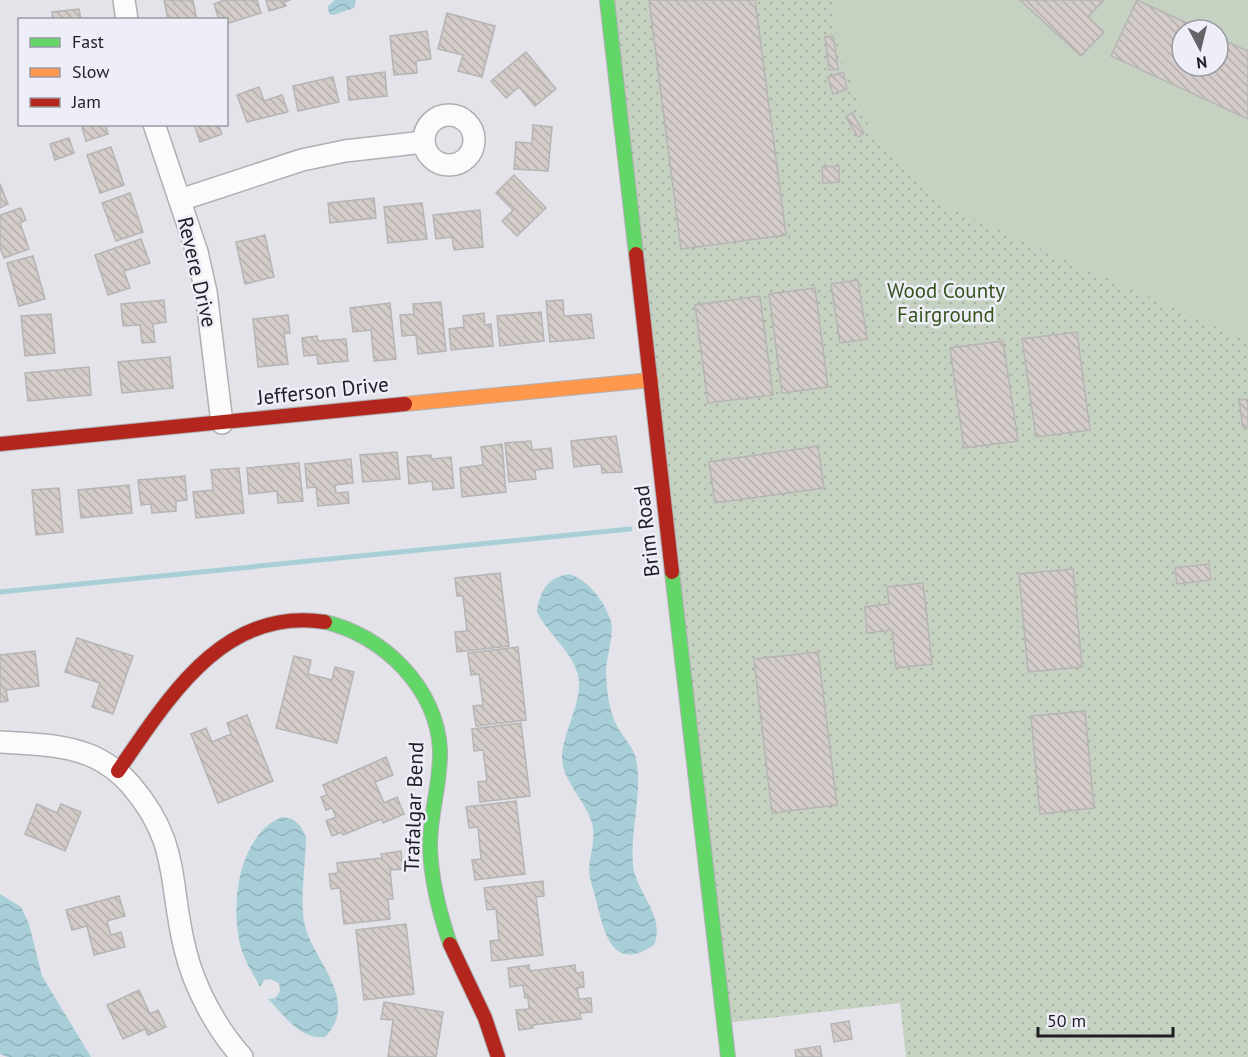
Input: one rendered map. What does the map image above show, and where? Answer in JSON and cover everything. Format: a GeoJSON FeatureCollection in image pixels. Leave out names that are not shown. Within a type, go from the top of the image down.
{"type":"FeatureCollection","features":[{"type":"Feature","properties":{"kind":"street"},"geometry":{"type":"LineString","coordinates":[[124,0],[127,18]]}},
{"type":"Feature","properties":{"kind":"street","name":"Brim Road"},"geometry":{"type":"LineString","coordinates":[[608,0],[729,1057]]}},
{"type":"Feature","properties":{"kind":"street","name":"Revere Drive"},"geometry":{"type":"LineString","coordinates":[[155,126],[197,252],[206,292],[222,423]]}},
{"type":"Feature","properties":{"kind":"street"},"geometry":{"type":"LineString","coordinates":[[180,200],[302,160],[345,151],[424,142]]}},
{"type":"Feature","properties":{"kind":"street","name":"Jefferson Drive"},"geometry":{"type":"LineString","coordinates":[[0,444],[651,380]]}},
{"type":"Feature","properties":{"kind":"street","name":"Trafalgar Bend"},"geometry":{"type":"LineString","coordinates":[[118,771],[180,686],[199,665],[220,647],[244,633],[283,621],[324,622],[363,636],[387,651],[419,686],[435,723],[440,750],[431,826],[433,882],[447,936],[480,1007],[498,1057]]}},
{"type":"Feature","properties":{"kind":"street"},"geometry":{"type":"LineString","coordinates":[[0,742],[49,745],[93,757],[118,771],[147,805],[161,829],[172,863],[185,951],[205,1001],[230,1043],[242,1057]]}},
{"type":"Feature","properties":{"kind":"green space","name":"Wood County Fairground"},"geometry":{"type":"Polygon","coordinates":[[[607,0],[1248,0],[1248,1057],[906,1057],[900,1003],[725,1023],[607,0]]]}},
{"type":"Feature","properties":{"kind":"green space"},"geometry":{"type":"Polygon","coordinates":[[[832,0],[1248,0],[1248,341],[936,202],[873,136],[839,54],[832,0]]]}},
{"type":"Feature","properties":{"kind":"water"},"geometry":{"type":"Polygon","coordinates":[[[335,0],[356,0],[354,8],[333,15],[329,14],[328,6],[335,0]]]}},
{"type":"Feature","properties":{"kind":"water"},"geometry":{"type":"Polygon","coordinates":[[[570,574],[583,581],[594,591],[609,616],[612,630],[606,675],[609,702],[615,722],[636,759],[638,785],[633,864],[639,884],[653,914],[657,934],[654,945],[640,952],[629,954],[620,952],[614,947],[604,928],[589,873],[593,841],[592,823],[563,766],[565,738],[579,690],[577,672],[568,654],[537,612],[540,597],[546,586],[556,578],[570,574]]]}},
{"type":"Feature","properties":{"kind":"water"},"geometry":{"type":"Polygon","coordinates":[[[282,817],[297,823],[306,837],[303,916],[310,940],[337,996],[338,1010],[335,1023],[325,1037],[308,1035],[287,1019],[268,999],[276,998],[280,991],[279,983],[271,979],[264,980],[260,987],[241,950],[236,910],[241,872],[256,838],[267,826],[282,817]]]}},
{"type":"Feature","properties":{"kind":"water"},"geometry":{"type":"Polygon","coordinates":[[[0,894],[21,907],[29,924],[42,976],[91,1057],[8,1057],[0,1054],[0,894]]]}},
{"type":"Feature","properties":{"kind":"building"},"geometry":{"type":"Polygon","coordinates":[[[164,0],[193,0],[197,18],[168,18],[164,0]]]}},
{"type":"Feature","properties":{"kind":"building"},"geometry":{"type":"Polygon","coordinates":[[[224,0],[257,0],[261,13],[228,23],[228,18],[218,18],[214,4],[224,0]]]}},
{"type":"Feature","properties":{"kind":"building"},"geometry":{"type":"Polygon","coordinates":[[[266,0],[290,0],[284,2],[286,6],[269,11],[266,0]]]}},
{"type":"Feature","properties":{"kind":"building"},"geometry":{"type":"Polygon","coordinates":[[[649,0],[755,0],[786,235],[681,249],[649,0]]]}},
{"type":"Feature","properties":{"kind":"building"},"geometry":{"type":"Polygon","coordinates":[[[1020,0],[1104,0],[1088,17],[1104,32],[1081,56],[1020,0]]]}},
{"type":"Feature","properties":{"kind":"building"},"geometry":{"type":"Polygon","coordinates":[[[1137,0],[1176,18],[1170,18],[1170,78],[1230,78],[1230,43],[1248,51],[1248,119],[1111,56],[1137,0]]]}},
{"type":"Feature","properties":{"kind":"building"},"geometry":{"type":"Polygon","coordinates":[[[79,9],[81,18],[53,18],[52,12],[79,9]]]}},
{"type":"Feature","properties":{"kind":"building"},"geometry":{"type":"Polygon","coordinates":[[[447,13],[495,26],[482,77],[458,71],[463,55],[438,49],[447,13]]]}},
{"type":"Feature","properties":{"kind":"building"},"geometry":{"type":"Polygon","coordinates":[[[427,31],[431,59],[416,61],[417,73],[394,75],[390,36],[427,31]]]}},
{"type":"Feature","properties":{"kind":"building"},"geometry":{"type":"Polygon","coordinates":[[[833,36],[838,69],[829,70],[825,37],[833,36]]]}},
{"type":"Feature","properties":{"kind":"building"},"geometry":{"type":"Polygon","coordinates":[[[526,52],[556,89],[535,106],[519,87],[506,98],[491,81],[526,52]]]}},
{"type":"Feature","properties":{"kind":"building"},"geometry":{"type":"Polygon","coordinates":[[[385,72],[387,96],[349,100],[347,77],[385,72]]]}},
{"type":"Feature","properties":{"kind":"building"},"geometry":{"type":"Polygon","coordinates":[[[843,72],[847,89],[833,94],[828,77],[843,72]]]}},
{"type":"Feature","properties":{"kind":"building"},"geometry":{"type":"Polygon","coordinates":[[[333,77],[339,102],[298,111],[293,86],[333,77]]]}},
{"type":"Feature","properties":{"kind":"building"},"geometry":{"type":"Polygon","coordinates":[[[259,87],[264,101],[282,95],[288,112],[247,122],[237,95],[259,87]]]}},
{"type":"Feature","properties":{"kind":"building"},"geometry":{"type":"Polygon","coordinates":[[[852,113],[864,133],[858,137],[846,117],[852,113]]]}},
{"type":"Feature","properties":{"kind":"building"},"geometry":{"type":"Polygon","coordinates":[[[533,125],[552,127],[548,171],[514,169],[516,142],[532,143],[533,125]]]}},
{"type":"Feature","properties":{"kind":"building"},"geometry":{"type":"Polygon","coordinates":[[[82,126],[106,126],[108,134],[86,141],[82,126]]]}},
{"type":"Feature","properties":{"kind":"building"},"geometry":{"type":"Polygon","coordinates":[[[195,126],[219,126],[222,134],[200,142],[195,126]]]}},
{"type":"Feature","properties":{"kind":"building"},"geometry":{"type":"Polygon","coordinates":[[[69,138],[74,153],[55,160],[50,144],[69,138]]]}},
{"type":"Feature","properties":{"kind":"building"},"geometry":{"type":"Polygon","coordinates":[[[111,147],[124,185],[100,193],[87,155],[111,147]]]}},
{"type":"Feature","properties":{"kind":"building"},"geometry":{"type":"Polygon","coordinates":[[[839,166],[839,182],[823,183],[822,167],[839,166]]]}},
{"type":"Feature","properties":{"kind":"building"},"geometry":{"type":"Polygon","coordinates":[[[514,175],[546,208],[517,236],[502,221],[513,210],[496,193],[514,175]]]}},
{"type":"Feature","properties":{"kind":"building"},"geometry":{"type":"Polygon","coordinates":[[[0,184],[8,204],[0,208],[0,184]]]}},
{"type":"Feature","properties":{"kind":"building"},"geometry":{"type":"Polygon","coordinates":[[[130,193],[143,232],[116,241],[102,203],[130,193]]]}},
{"type":"Feature","properties":{"kind":"building"},"geometry":{"type":"Polygon","coordinates":[[[374,198],[376,218],[330,223],[328,203],[374,198]]]}},
{"type":"Feature","properties":{"kind":"building"},"geometry":{"type":"Polygon","coordinates":[[[422,203],[427,239],[388,243],[384,207],[422,203]]]}},
{"type":"Feature","properties":{"kind":"building"},"geometry":{"type":"Polygon","coordinates":[[[21,208],[26,220],[20,223],[29,249],[4,258],[0,247],[0,215],[21,208]]]}},
{"type":"Feature","properties":{"kind":"building"},"geometry":{"type":"Polygon","coordinates":[[[480,210],[483,247],[454,250],[452,237],[436,239],[433,215],[480,210]]]}},
{"type":"Feature","properties":{"kind":"building"},"geometry":{"type":"Polygon","coordinates":[[[265,235],[274,277],[245,284],[236,242],[265,235]]]}},
{"type":"Feature","properties":{"kind":"building"},"geometry":{"type":"Polygon","coordinates":[[[141,239],[150,263],[124,271],[130,288],[108,295],[95,255],[141,239]]]}},
{"type":"Feature","properties":{"kind":"building"},"geometry":{"type":"Polygon","coordinates":[[[33,256],[45,299],[19,306],[7,263],[33,256]]]}},
{"type":"Feature","properties":{"kind":"building"},"geometry":{"type":"Polygon","coordinates":[[[858,280],[867,339],[840,343],[831,284],[858,280]]]}},
{"type":"Feature","properties":{"kind":"building"},"geometry":{"type":"Polygon","coordinates":[[[815,288],[828,387],[782,393],[769,294],[815,288]]]}},
{"type":"Feature","properties":{"kind":"building"},"geometry":{"type":"Polygon","coordinates":[[[760,296],[773,395],[708,403],[695,305],[760,296]]]}},
{"type":"Feature","properties":{"kind":"building"},"geometry":{"type":"Polygon","coordinates":[[[164,300],[166,322],[153,324],[155,342],[142,343],[140,325],[123,326],[121,304],[164,300]]]}},
{"type":"Feature","properties":{"kind":"building"},"geometry":{"type":"Polygon","coordinates":[[[563,300],[564,316],[591,314],[594,338],[550,342],[546,301],[563,300]]]}},
{"type":"Feature","properties":{"kind":"building"},"geometry":{"type":"Polygon","coordinates":[[[441,302],[446,351],[418,354],[416,335],[402,336],[400,315],[414,314],[413,304],[441,302]]]}},
{"type":"Feature","properties":{"kind":"building"},"geometry":{"type":"Polygon","coordinates":[[[390,303],[396,359],[374,361],[371,330],[353,332],[350,308],[390,303]]]}},
{"type":"Feature","properties":{"kind":"building"},"geometry":{"type":"Polygon","coordinates":[[[541,312],[544,341],[500,346],[497,316],[541,312]]]}},
{"type":"Feature","properties":{"kind":"building"},"geometry":{"type":"Polygon","coordinates":[[[484,313],[485,325],[491,324],[493,346],[451,350],[449,329],[464,327],[463,316],[484,313]]]}},
{"type":"Feature","properties":{"kind":"building"},"geometry":{"type":"Polygon","coordinates":[[[51,314],[55,353],[25,356],[21,316],[51,314]]]}},
{"type":"Feature","properties":{"kind":"building"},"geometry":{"type":"Polygon","coordinates":[[[288,315],[290,333],[284,333],[288,364],[258,367],[253,319],[288,315]]]}},
{"type":"Feature","properties":{"kind":"building"},"geometry":{"type":"Polygon","coordinates":[[[1077,332],[1090,430],[1036,437],[1022,339],[1077,332]]]}},
{"type":"Feature","properties":{"kind":"building"},"geometry":{"type":"Polygon","coordinates":[[[317,336],[318,341],[346,339],[348,361],[318,364],[317,355],[304,356],[302,338],[317,336]]]}},
{"type":"Feature","properties":{"kind":"building"},"geometry":{"type":"Polygon","coordinates":[[[1003,341],[1018,441],[964,448],[950,348],[1003,341]]]}},
{"type":"Feature","properties":{"kind":"building"},"geometry":{"type":"Polygon","coordinates":[[[170,357],[173,388],[122,393],[118,362],[170,357]]]}},
{"type":"Feature","properties":{"kind":"building"},"geometry":{"type":"Polygon","coordinates":[[[89,367],[91,395],[28,401],[25,373],[89,367]]]}},
{"type":"Feature","properties":{"kind":"building"},"geometry":{"type":"Polygon","coordinates":[[[1248,399],[1248,427],[1243,427],[1239,400],[1248,399]]]}},
{"type":"Feature","properties":{"kind":"building"},"geometry":{"type":"Polygon","coordinates":[[[616,436],[622,472],[602,473],[601,464],[574,467],[571,441],[616,436]]]}},
{"type":"Feature","properties":{"kind":"building"},"geometry":{"type":"Polygon","coordinates":[[[531,441],[532,450],[551,448],[553,468],[535,470],[536,479],[509,482],[505,443],[531,441]]]}},
{"type":"Feature","properties":{"kind":"building"},"geometry":{"type":"Polygon","coordinates":[[[502,444],[506,492],[462,497],[460,468],[483,465],[481,447],[502,444]]]}},
{"type":"Feature","properties":{"kind":"building"},"geometry":{"type":"Polygon","coordinates":[[[818,446],[824,488],[715,503],[709,462],[818,446]]]}},
{"type":"Feature","properties":{"kind":"building"},"geometry":{"type":"Polygon","coordinates":[[[397,452],[400,479],[363,482],[360,455],[397,452]]]}},
{"type":"Feature","properties":{"kind":"building"},"geometry":{"type":"Polygon","coordinates":[[[431,455],[431,459],[451,457],[454,488],[433,490],[432,481],[409,484],[407,457],[431,455]]]}},
{"type":"Feature","properties":{"kind":"building"},"geometry":{"type":"Polygon","coordinates":[[[351,459],[353,483],[335,485],[336,493],[348,492],[349,503],[318,506],[316,487],[307,488],[305,464],[351,459]]]}},
{"type":"Feature","properties":{"kind":"building"},"geometry":{"type":"Polygon","coordinates":[[[299,463],[303,501],[278,503],[277,491],[249,494],[247,468],[299,463]]]}},
{"type":"Feature","properties":{"kind":"building"},"geometry":{"type":"Polygon","coordinates":[[[239,468],[244,513],[196,518],[193,492],[213,490],[211,470],[239,468]]]}},
{"type":"Feature","properties":{"kind":"building"},"geometry":{"type":"Polygon","coordinates":[[[185,476],[187,500],[176,501],[176,511],[152,513],[151,504],[141,505],[138,480],[185,476]]]}},
{"type":"Feature","properties":{"kind":"building"},"geometry":{"type":"Polygon","coordinates":[[[129,485],[132,513],[81,518],[78,490],[129,485]]]}},
{"type":"Feature","properties":{"kind":"building"},"geometry":{"type":"Polygon","coordinates":[[[59,488],[63,532],[36,535],[32,490],[59,488]]]}},
{"type":"Feature","properties":{"kind":"building"},"geometry":{"type":"Polygon","coordinates":[[[1209,564],[1211,580],[1177,584],[1175,568],[1209,564]]]}},
{"type":"Feature","properties":{"kind":"building"},"geometry":{"type":"Polygon","coordinates":[[[1073,569],[1082,667],[1028,672],[1019,574],[1073,569]]]}},
{"type":"Feature","properties":{"kind":"building"},"geometry":{"type":"Polygon","coordinates":[[[500,573],[509,646],[457,652],[455,632],[467,631],[463,596],[457,596],[455,578],[500,573]]]}},
{"type":"Feature","properties":{"kind":"building"},"geometry":{"type":"Polygon","coordinates":[[[923,583],[932,664],[896,668],[892,630],[867,633],[865,607],[889,604],[887,587],[923,583]]]}},
{"type":"Feature","properties":{"kind":"building"},"geometry":{"type":"Polygon","coordinates":[[[77,638],[133,656],[113,714],[92,707],[100,683],[65,672],[77,638]]]}},
{"type":"Feature","properties":{"kind":"building"},"geometry":{"type":"Polygon","coordinates":[[[518,647],[526,720],[476,726],[473,706],[483,705],[479,674],[471,675],[468,653],[518,647]]]}},
{"type":"Feature","properties":{"kind":"building"},"geometry":{"type":"Polygon","coordinates":[[[35,651],[39,686],[6,690],[8,701],[0,702],[0,655],[35,651]]]}},
{"type":"Feature","properties":{"kind":"building"},"geometry":{"type":"Polygon","coordinates":[[[818,652],[837,805],[772,813],[754,659],[818,652]]]}},
{"type":"Feature","properties":{"kind":"building"},"geometry":{"type":"Polygon","coordinates":[[[294,656],[311,660],[308,674],[332,680],[335,667],[354,672],[337,743],[276,728],[294,656]]]}},
{"type":"Feature","properties":{"kind":"building"},"geometry":{"type":"Polygon","coordinates":[[[1085,711],[1094,808],[1040,814],[1031,716],[1085,711]]]}},
{"type":"Feature","properties":{"kind":"building"},"geometry":{"type":"Polygon","coordinates":[[[247,715],[273,781],[218,803],[191,734],[206,728],[212,742],[231,734],[227,723],[247,715]]]}},
{"type":"Feature","properties":{"kind":"building"},"geometry":{"type":"Polygon","coordinates":[[[521,723],[530,796],[480,802],[478,782],[487,781],[483,750],[474,751],[472,729],[521,723]]]}},
{"type":"Feature","properties":{"kind":"building"},"geometry":{"type":"Polygon","coordinates":[[[386,757],[393,775],[375,782],[384,803],[397,797],[404,814],[383,823],[382,819],[343,835],[342,832],[332,836],[326,821],[336,817],[332,808],[326,810],[321,797],[327,795],[323,785],[386,757]]]}},
{"type":"Feature","properties":{"kind":"building"},"geometry":{"type":"Polygon","coordinates":[[[516,801],[525,874],[475,880],[472,860],[481,859],[478,827],[469,828],[466,807],[516,801]]]}},
{"type":"Feature","properties":{"kind":"building"},"geometry":{"type":"Polygon","coordinates":[[[37,804],[57,813],[61,804],[81,812],[65,851],[25,834],[37,804]]]}},
{"type":"Feature","properties":{"kind":"building"},"geometry":{"type":"Polygon","coordinates":[[[401,851],[403,869],[390,870],[393,899],[388,899],[390,919],[344,924],[340,888],[331,889],[329,874],[338,873],[337,863],[382,858],[381,854],[401,851]]]}},
{"type":"Feature","properties":{"kind":"building"},"geometry":{"type":"Polygon","coordinates":[[[543,881],[544,896],[536,897],[543,955],[492,961],[490,941],[499,940],[496,909],[487,910],[484,888],[543,881]]]}},
{"type":"Feature","properties":{"kind":"building"},"geometry":{"type":"Polygon","coordinates":[[[119,896],[125,916],[107,921],[111,935],[121,932],[125,947],[94,955],[87,926],[72,930],[66,910],[119,896]]]}},
{"type":"Feature","properties":{"kind":"building"},"geometry":{"type":"Polygon","coordinates":[[[406,924],[414,994],[364,1000],[356,930],[406,924]]]}},
{"type":"Feature","properties":{"kind":"building"},"geometry":{"type":"Polygon","coordinates":[[[529,965],[530,971],[575,965],[576,973],[583,972],[584,987],[577,988],[579,999],[591,998],[592,1012],[580,1013],[581,1019],[533,1025],[533,1028],[519,1030],[516,1010],[529,1009],[528,998],[525,998],[523,985],[510,987],[508,968],[529,965]]]}},
{"type":"Feature","properties":{"kind":"building"},"geometry":{"type":"Polygon","coordinates":[[[139,990],[150,1014],[158,1010],[166,1027],[148,1035],[145,1029],[123,1039],[107,1005],[139,990]]]}},
{"type":"Feature","properties":{"kind":"building"},"geometry":{"type":"Polygon","coordinates":[[[384,1002],[443,1012],[436,1057],[388,1057],[393,1020],[381,1019],[384,1002]]]}},
{"type":"Feature","properties":{"kind":"building"},"geometry":{"type":"Polygon","coordinates":[[[849,1021],[852,1039],[834,1042],[831,1024],[849,1021]]]}},
{"type":"Feature","properties":{"kind":"building"},"geometry":{"type":"Polygon","coordinates":[[[820,1046],[822,1057],[796,1057],[795,1050],[820,1046]]]}},
{"type":"Feature","properties":{"kind":"waterway"},"geometry":{"type":"LineString","coordinates":[[0,592],[630,529]]}},
{"type":"Feature","properties":{"kind":"traffic: fast"},"geometry":{"type":"LineString","coordinates":[[607,0],[636,254]]}},
{"type":"Feature","properties":{"kind":"traffic: fast"},"geometry":{"type":"LineString","coordinates":[[672,572],[728,1057]]}},
{"type":"Feature","properties":{"kind":"traffic: fast"},"geometry":{"type":"LineString","coordinates":[[325,622],[367,639],[386,652],[418,686],[429,706],[437,727],[440,750],[439,774],[430,834],[432,871],[436,896],[450,944]]}},
{"type":"Feature","properties":{"kind":"traffic: slow"},"geometry":{"type":"LineString","coordinates":[[405,404],[651,380]]}},
{"type":"Feature","properties":{"kind":"traffic: jam"},"geometry":{"type":"LineString","coordinates":[[636,254],[672,572]]}},
{"type":"Feature","properties":{"kind":"traffic: jam"},"geometry":{"type":"LineString","coordinates":[[0,444],[405,404]]}},
{"type":"Feature","properties":{"kind":"traffic: jam"},"geometry":{"type":"LineString","coordinates":[[118,771],[179,688],[202,664],[228,643],[257,628],[289,621],[325,622]]}},
{"type":"Feature","properties":{"kind":"traffic: jam"},"geometry":{"type":"LineString","coordinates":[[450,944],[485,1018],[498,1057]]}}]}
